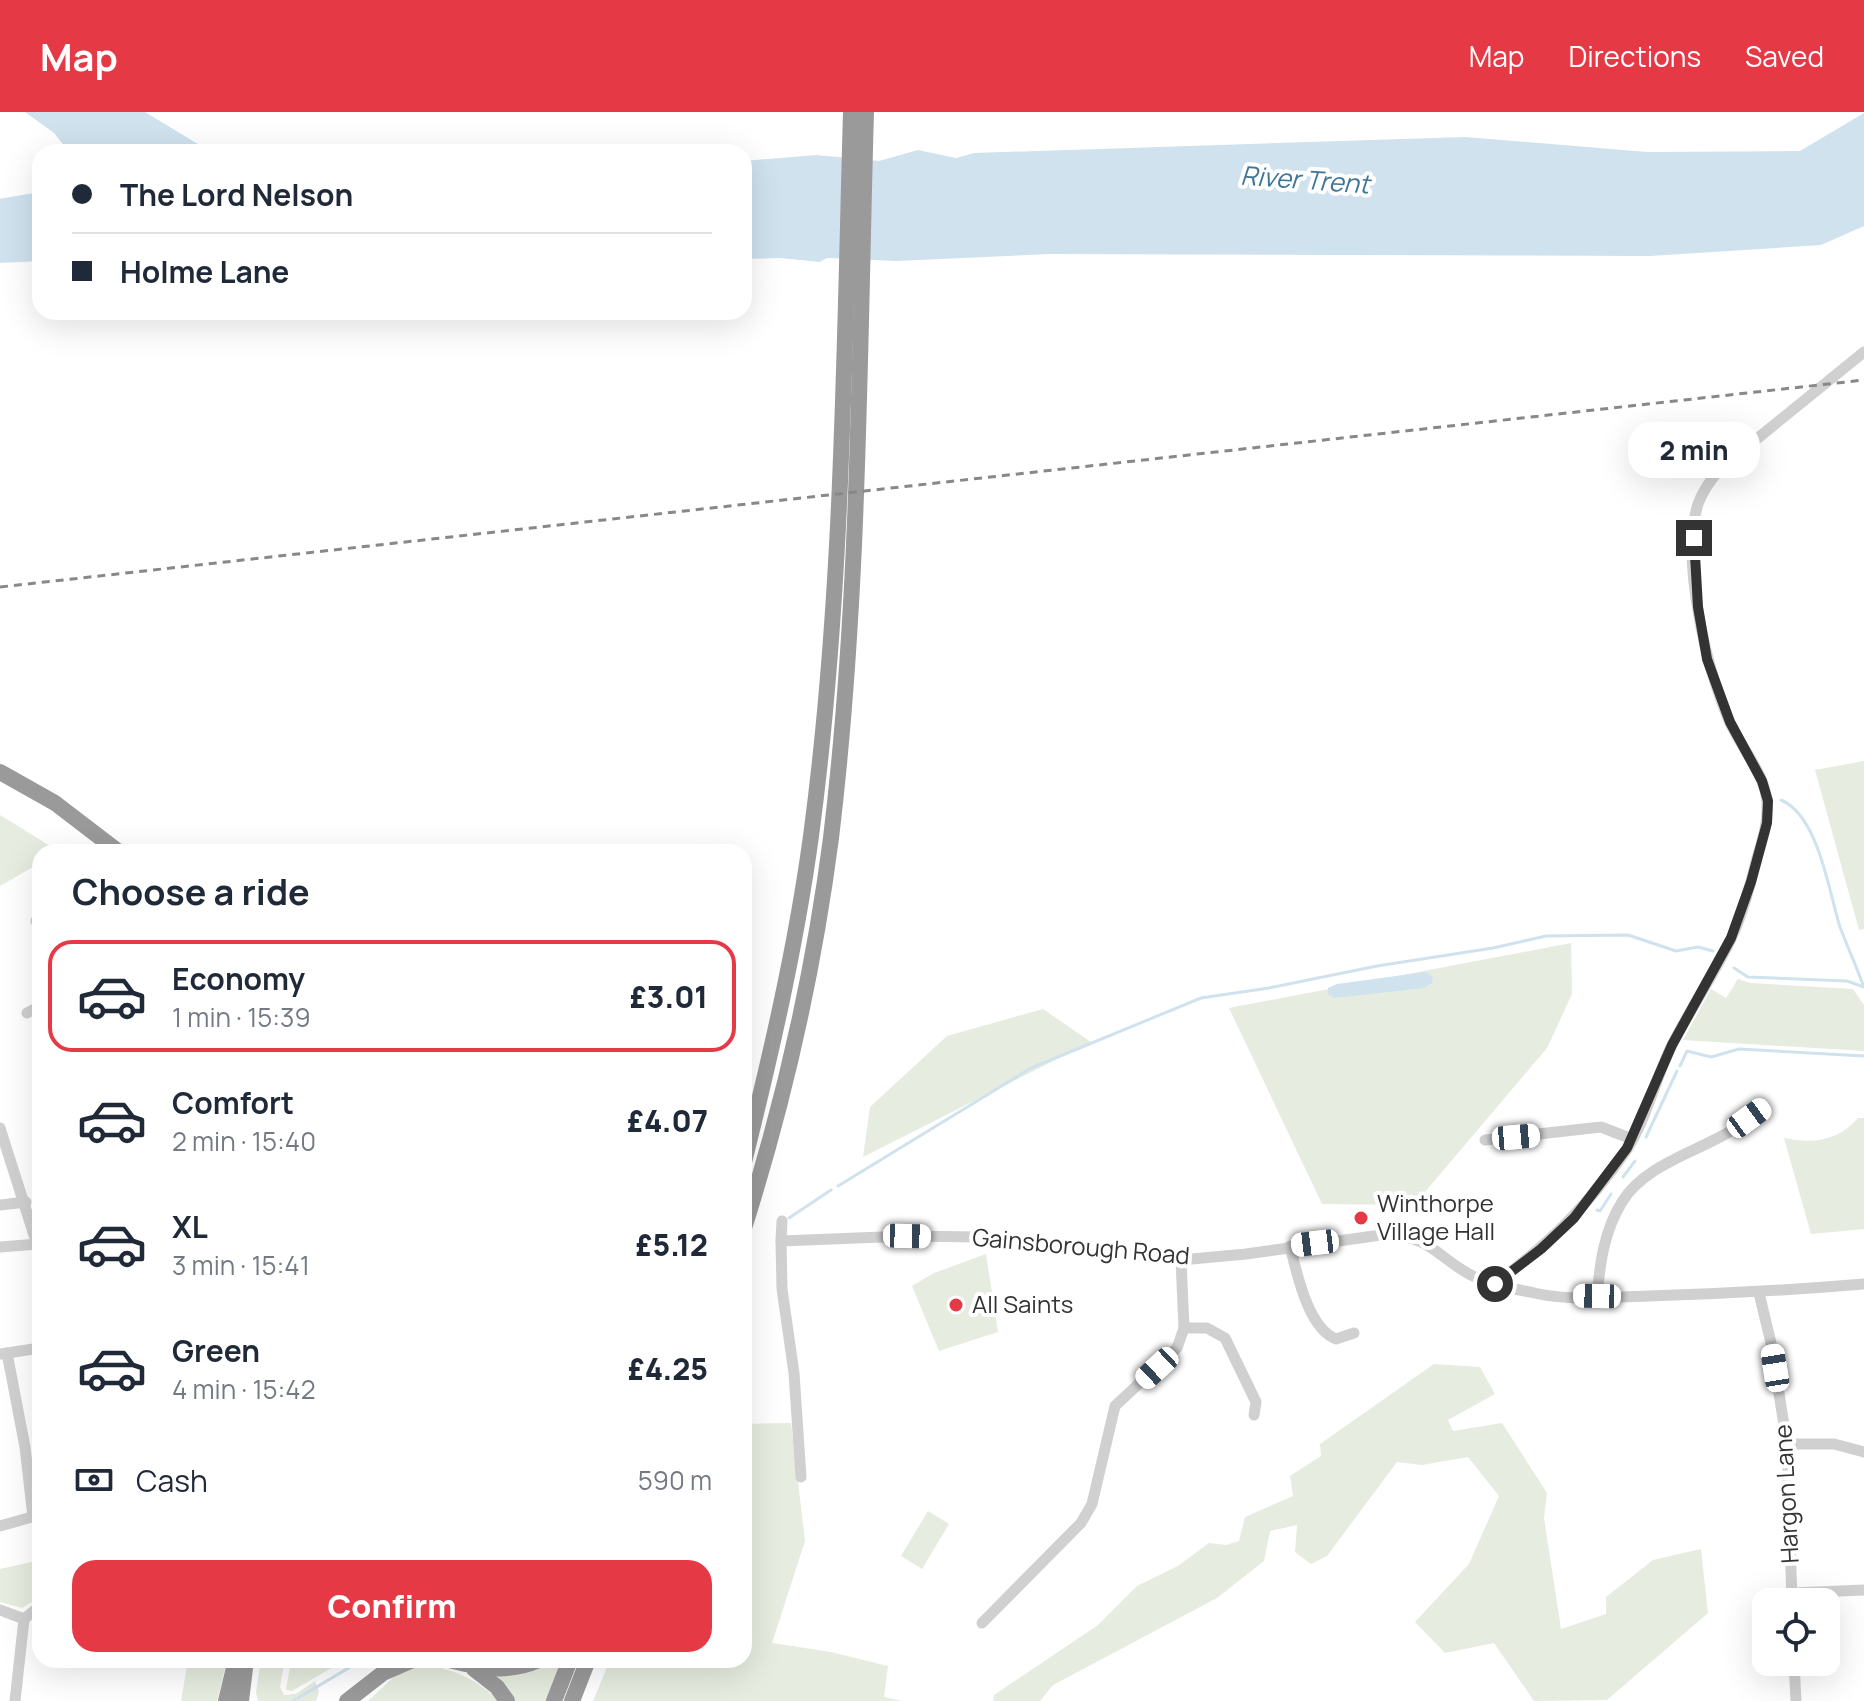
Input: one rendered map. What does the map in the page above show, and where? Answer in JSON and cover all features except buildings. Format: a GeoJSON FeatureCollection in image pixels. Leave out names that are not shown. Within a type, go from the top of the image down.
{"type":"FeatureCollection","features":[{"type":"Feature","properties":{"kind":"highway"},"geometry":{"type":"LineString","coordinates":[[851,112],[852,342]]}},
{"type":"Feature","properties":{"kind":"highway"},"geometry":{"type":"LineString","coordinates":[[752,1200],[792,1052],[831,838],[845,669],[852,342],[866,112]]}},
{"type":"Feature","properties":{"kind":"highway"},"geometry":{"type":"LineString","coordinates":[[752,1131],[774,1044],[811,836],[847,499]]}},
{"type":"Feature","properties":{"kind":"highway"},"geometry":{"type":"LineString","coordinates":[[0,772],[55,803],[109,844]]}},
{"type":"Feature","properties":{"kind":"highway"},"geometry":{"type":"LineString","coordinates":[[226,1701],[236,1668]]}},
{"type":"Feature","properties":{"kind":"highway"},"geometry":{"type":"LineString","coordinates":[[241,1701],[245,1668]]}},
{"type":"Feature","properties":{"kind":"highway"},"geometry":{"type":"LineString","coordinates":[[347,1701],[383,1673],[395,1668]]}},
{"type":"Feature","properties":{"kind":"highway"},"geometry":{"type":"LineString","coordinates":[[473,1668],[489,1679],[507,1701]]}},
{"type":"Feature","properties":{"kind":"highway"},"geometry":{"type":"LineString","coordinates":[[554,1701],[567,1668]]}},
{"type":"Feature","properties":{"kind":"highway"},"geometry":{"type":"LineString","coordinates":[[572,1701],[585,1668]]}},
{"type":"Feature","properties":{"kind":"street"},"geometry":{"type":"LineString","coordinates":[[1495,1284],[1541,1249],[1574,1218],[1632,1139],[1672,1045],[1731,938],[1767,823],[1768,801],[1762,781],[1730,722],[1707,659],[1693,554],[1698,504],[1707,484],[1721,468],[1864,352]]}},
{"type":"Feature","properties":{"kind":"street"},"geometry":{"type":"LineString","coordinates":[[27,1013],[32,1010]]}},
{"type":"Feature","properties":{"kind":"street"},"geometry":{"type":"LineString","coordinates":[[1597,1296],[1603,1247],[1616,1213],[1629,1191],[1657,1170],[1734,1129],[1764,1107]]}},
{"type":"Feature","properties":{"kind":"street"},"geometry":{"type":"LineString","coordinates":[[1485,1140],[1601,1127],[1632,1139]]}},
{"type":"Feature","properties":{"kind":"street"},"geometry":{"type":"LineString","coordinates":[[0,1128],[32,1224]]}},
{"type":"Feature","properties":{"kind":"street"},"geometry":{"type":"LineString","coordinates":[[0,1205],[26,1202]]}},
{"type":"Feature","properties":{"kind":"street"},"geometry":{"type":"LineString","coordinates":[[782,1221],[782,1289],[794,1373],[801,1477]]}},
{"type":"Feature","properties":{"kind":"street","name":"Gainsborough Road"},"geometry":{"type":"LineString","coordinates":[[781,1241],[907,1236],[979,1237],[1181,1260],[1388,1234],[1408,1236],[1429,1244],[1469,1274],[1495,1284],[1543,1295],[1759,1293],[1864,1284]]}},
{"type":"Feature","properties":{"kind":"street"},"geometry":{"type":"LineString","coordinates":[[1290,1246],[1302,1292],[1325,1335],[1336,1339],[1354,1333]]}},
{"type":"Feature","properties":{"kind":"street"},"geometry":{"type":"LineString","coordinates":[[0,1247],[32,1249]]}},
{"type":"Feature","properties":{"kind":"street"},"geometry":{"type":"LineString","coordinates":[[982,1623],[1081,1523],[1092,1504],[1115,1406],[1177,1348],[1184,1328],[1181,1260]]}},
{"type":"Feature","properties":{"kind":"street","name":"Hargon Lane"},"geometry":{"type":"LineString","coordinates":[[1759,1293],[1771,1343],[1787,1444],[1792,1588]]}},
{"type":"Feature","properties":{"kind":"street"},"geometry":{"type":"LineString","coordinates":[[1184,1328],[1207,1328],[1225,1338],[1256,1402],[1254,1415]]}},
{"type":"Feature","properties":{"kind":"street"},"geometry":{"type":"LineString","coordinates":[[32,1349],[3,1354],[32,1487]]}},
{"type":"Feature","properties":{"kind":"street"},"geometry":{"type":"LineString","coordinates":[[1787,1444],[1834,1444],[1864,1452]]}},
{"type":"Feature","properties":{"kind":"street"},"geometry":{"type":"LineString","coordinates":[[25,1447],[32,1446]]}},
{"type":"Feature","properties":{"kind":"street"},"geometry":{"type":"LineString","coordinates":[[0,1526],[32,1517]]}},
{"type":"Feature","properties":{"kind":"street"},"geometry":{"type":"LineString","coordinates":[[1840,1592],[1864,1590]]}},
{"type":"Feature","properties":{"kind":"street"},"geometry":{"type":"LineString","coordinates":[[0,1610],[24,1619]]}},
{"type":"Feature","properties":{"kind":"street"},"geometry":{"type":"LineString","coordinates":[[15,1701],[24,1619],[32,1612]]}},
{"type":"Feature","properties":{"kind":"street"},"geometry":{"type":"LineString","coordinates":[[1795,1676],[1796,1701]]}},
{"type":"Feature","properties":{"kind":"shaded area"},"geometry":{"type":"Polygon","coordinates":[[[1864,761],[1864,929],[1859,930],[1815,770],[1864,761]]]}},
{"type":"Feature","properties":{"kind":"shaded area"},"geometry":{"type":"Polygon","coordinates":[[[0,815],[47,844],[32,844],[32,868],[0,886],[0,815]]]}},
{"type":"Feature","properties":{"kind":"shaded area"},"geometry":{"type":"Polygon","coordinates":[[[1571,943],[1572,994],[1547,1048],[1414,1205],[1322,1204],[1229,1008],[1571,943]]]}},
{"type":"Feature","properties":{"kind":"shaded area"},"geometry":{"type":"Polygon","coordinates":[[[1738,979],[1750,983],[1853,989],[1864,1005],[1864,1051],[1683,1040],[1711,989],[1726,998],[1738,979]]]}},
{"type":"Feature","properties":{"kind":"shaded area"},"geometry":{"type":"Polygon","coordinates":[[[1043,1009],[1091,1042],[863,1157],[870,1107],[947,1036],[1043,1009]]]}},
{"type":"Feature","properties":{"kind":"shaded area"},"geometry":{"type":"Polygon","coordinates":[[[1858,1118],[1864,1118],[1864,1229],[1811,1234],[1784,1138],[1805,1141],[1825,1139],[1842,1132],[1858,1118]]]}},
{"type":"Feature","properties":{"kind":"shaded area"},"geometry":{"type":"Polygon","coordinates":[[[986,1254],[998,1332],[939,1351],[912,1286],[934,1273],[986,1254]]]}},
{"type":"Feature","properties":{"kind":"shaded area"},"geometry":{"type":"Polygon","coordinates":[[[1434,1364],[1480,1367],[1495,1394],[1448,1420],[1453,1431],[1502,1423],[1547,1493],[1544,1518],[1561,1629],[1606,1614],[1606,1597],[1653,1560],[1701,1549],[1708,1613],[1607,1700],[1534,1701],[1494,1643],[1445,1653],[1415,1622],[1469,1564],[1499,1496],[1468,1457],[1422,1465],[1397,1462],[1327,1556],[1311,1564],[1295,1552],[1297,1525],[1270,1531],[1264,1561],[1217,1598],[1053,1685],[1040,1701],[993,1701],[994,1695],[1098,1625],[1137,1586],[1178,1566],[1209,1543],[1226,1545],[1239,1541],[1245,1517],[1293,1496],[1290,1476],[1321,1456],[1320,1444],[1434,1364]]]}},
{"type":"Feature","properties":{"kind":"shaded area"},"geometry":{"type":"Polygon","coordinates":[[[791,1423],[805,1541],[772,1643],[831,1652],[888,1666],[884,1697],[902,1701],[593,1701],[607,1668],[752,1668],[752,1424],[791,1423]]]}},
{"type":"Feature","properties":{"kind":"shaded area"},"geometry":{"type":"Polygon","coordinates":[[[928,1511],[949,1524],[922,1569],[901,1556],[928,1511]]]}},
{"type":"Feature","properties":{"kind":"shaded area"},"geometry":{"type":"Polygon","coordinates":[[[32,1562],[32,1602],[22,1608],[0,1602],[0,1569],[32,1562]]]}},
{"type":"Feature","properties":{"kind":"shaded area"},"geometry":{"type":"Polygon","coordinates":[[[187,1668],[225,1668],[217,1701],[181,1701],[187,1668]]]}},
{"type":"Feature","properties":{"kind":"shaded area"},"geometry":{"type":"Polygon","coordinates":[[[260,1668],[284,1668],[280,1687],[284,1695],[296,1694],[315,1681],[319,1691],[316,1701],[258,1701],[256,1692],[260,1668]]]}},
{"type":"Feature","properties":{"kind":"shaded area"},"geometry":{"type":"Polygon","coordinates":[[[290,1668],[331,1668],[292,1691],[286,1690],[290,1668]]]}},
{"type":"Feature","properties":{"kind":"shaded area"},"geometry":{"type":"Polygon","coordinates":[[[414,1668],[442,1669],[463,1676],[500,1701],[368,1701],[396,1675],[414,1668]]]}},
{"type":"Feature","properties":{"kind":"shaded area"},"geometry":{"type":"Polygon","coordinates":[[[559,1668],[546,1701],[514,1701],[489,1674],[559,1668]]]}},
{"type":"Feature","properties":{"kind":"water"},"geometry":{"type":"Polygon","coordinates":[[[25,112],[145,112],[198,144],[63,144],[54,133],[25,112]]]}},
{"type":"Feature","properties":{"kind":"water"},"geometry":{"type":"Polygon","coordinates":[[[1864,113],[1864,226],[1821,245],[1650,256],[1049,254],[897,261],[752,259],[752,160],[816,155],[879,161],[918,150],[956,158],[974,153],[1465,137],[1647,152],[1800,151],[1864,113]]]}},
{"type":"Feature","properties":{"kind":"water"},"geometry":{"type":"Polygon","coordinates":[[[0,206],[32,206],[32,261],[0,263],[0,206]]]}},
{"type":"Feature","properties":{"kind":"water"},"geometry":{"type":"Polygon","coordinates":[[[1426,972],[1433,977],[1432,983],[1424,988],[1334,998],[1328,994],[1328,988],[1337,984],[1426,972]]]}},
{"type":"Feature","properties":{"kind":"waterway","name":"River Trent"},"geometry":{"type":"LineString","coordinates":[[0,208],[32,202]]}},
{"type":"Feature","properties":{"kind":"waterway"},"geometry":{"type":"LineString","coordinates":[[1781,800],[1805,822],[1813,838],[1840,927],[1863,985]]}},
{"type":"Feature","properties":{"kind":"waterway"},"geometry":{"type":"LineString","coordinates":[[838,1186],[1031,1068],[1201,998],[1493,948],[1546,936],[1628,935],[1676,951],[1698,947],[1713,951]]}},
{"type":"Feature","properties":{"kind":"waterway"},"geometry":{"type":"LineString","coordinates":[[1734,968],[1748,977],[1847,981],[1864,987]]}},
{"type":"Feature","properties":{"kind":"waterway"},"geometry":{"type":"LineString","coordinates":[[1680,1066],[1687,1051],[1711,1057],[1739,1049],[1864,1056]]}},
{"type":"Feature","properties":{"kind":"waterway"},"geometry":{"type":"LineString","coordinates":[[1646,1137],[1677,1071]]}},
{"type":"Feature","properties":{"kind":"waterway"},"geometry":{"type":"LineString","coordinates":[[1623,1177],[1635,1161]]}},
{"type":"Feature","properties":{"kind":"waterway"},"geometry":{"type":"LineString","coordinates":[[789,1218],[831,1190]]}},
{"type":"Feature","properties":{"kind":"waterway"},"geometry":{"type":"LineString","coordinates":[[1597,1210],[1600,1211],[1611,1194]]}},
{"type":"Feature","properties":{"kind":"waterway"},"geometry":{"type":"LineString","coordinates":[[293,1701],[349,1668]]}},
{"type":"Feature","properties":{"kind":"railway"},"geometry":{"type":"LineString","coordinates":[[0,587],[1864,380]]}},
{"type":"Feature","properties":{"kind":"place","name":"Winthorpe Village Hall"},"geometry":{"type":"Point","coordinates":[1361,1218]}},
{"type":"Feature","properties":{"kind":"place","name":"All Saints"},"geometry":{"type":"Point","coordinates":[956,1305]}},
{"type":"Feature","properties":{"kind":"route"},"geometry":{"type":"LineString","coordinates":[[1495,1284],[1541,1249],[1574,1218],[1627,1148],[1672,1045],[1731,938],[1767,823],[1768,801],[1762,781],[1730,722],[1707,659],[1698,607],[1694,538]]}}]}
